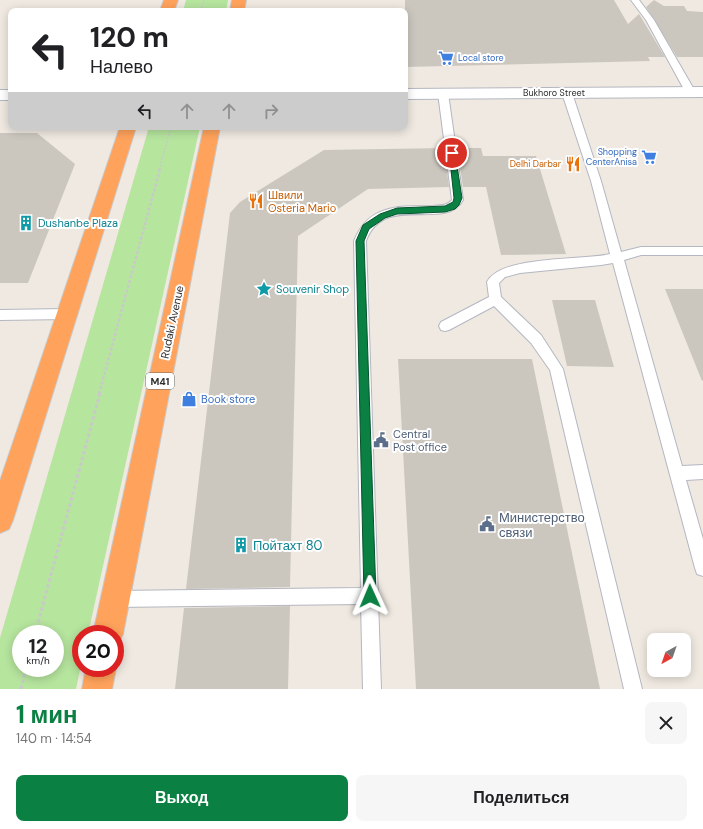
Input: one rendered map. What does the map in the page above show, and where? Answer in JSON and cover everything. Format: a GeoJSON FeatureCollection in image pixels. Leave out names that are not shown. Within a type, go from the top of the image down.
{"type":"FeatureCollection","features":[{"type":"Feature","properties":{"kind":"highway"},"geometry":{"type":"LineString","coordinates":[[0,520],[127,130]]}},
{"type":"Feature","properties":{"kind":"highway","name":"Rudaki Avenue"},"geometry":{"type":"LineString","coordinates":[[110,625],[211,130]]}},
{"type":"Feature","properties":{"kind":"highway"},"geometry":{"type":"LineString","coordinates":[[97,689],[99,677]]}},
{"type":"Feature","properties":{"kind":"street","name":"Bukhoro Street"},"geometry":{"type":"LineString","coordinates":[[408,94],[697,92]]}},
{"type":"Feature","properties":{"kind":"lane"},"geometry":{"type":"LineString","coordinates":[[635,0],[650,20],[697,92]]}},
{"type":"Feature","properties":{"kind":"lane"},"geometry":{"type":"LineString","coordinates":[[372,689],[360,241],[365,227],[382,216],[397,211],[445,209],[452,207],[457,203],[458,198],[443,93]]}},
{"type":"Feature","properties":{"kind":"lane"},"geometry":{"type":"LineString","coordinates":[[567,93],[587,152],[703,568]]}},
{"type":"Feature","properties":{"kind":"lane"},"geometry":{"type":"LineString","coordinates":[[633,689],[556,370],[545,351],[536,340],[495,299],[493,282],[496,278],[508,271],[586,263],[641,251],[703,251]]}},
{"type":"Feature","properties":{"kind":"lane"},"geometry":{"type":"LineString","coordinates":[[445,326],[495,299]]}},
{"type":"Feature","properties":{"kind":"lane"},"geometry":{"type":"LineString","coordinates":[[0,315],[68,314]]}},
{"type":"Feature","properties":{"kind":"lane"},"geometry":{"type":"LineString","coordinates":[[676,473],[703,472]]}},
{"type":"Feature","properties":{"kind":"lane"},"geometry":{"type":"LineString","coordinates":[[115,599],[370,596]]}},
{"type":"Feature","properties":{"kind":"path"},"geometry":{"type":"LineString","coordinates":[[37,625],[170,130]]}},
{"type":"Feature","properties":{"kind":"path"},"geometry":{"type":"LineString","coordinates":[[21,689],[24,677]]}},
{"type":"Feature","properties":{"kind":"green space"},"geometry":{"type":"Polygon","coordinates":[[[186,0],[228,0],[227,8],[184,8],[186,0]]]}},
{"type":"Feature","properties":{"kind":"green space"},"geometry":{"type":"Polygon","coordinates":[[[148,130],[199,130],[90,625],[72,625],[72,677],[78,677],[76,689],[0,689],[0,638],[148,130]]]}},
{"type":"Feature","properties":{"kind":"building"},"geometry":{"type":"Polygon","coordinates":[[[405,0],[614,0],[628,24],[639,14],[665,57],[648,57],[650,61],[408,67],[408,8],[405,8],[405,0]]]}},
{"type":"Feature","properties":{"kind":"building"},"geometry":{"type":"Polygon","coordinates":[[[654,0],[664,6],[684,6],[687,11],[703,12],[703,57],[677,57],[646,7],[654,0]]]}},
{"type":"Feature","properties":{"kind":"building","name":"Dushanbe Plaza"},"geometry":{"type":"Polygon","coordinates":[[[0,133],[37,133],[75,164],[28,283],[0,283],[0,133]]]}},
{"type":"Feature","properties":{"kind":"building","name":"Пойтахт 80"},"geometry":{"type":"Polygon","coordinates":[[[444,148],[449,187],[368,189],[298,236],[290,587],[186,589],[230,213],[240,202],[324,150],[444,148]]]}},
{"type":"Feature","properties":{"kind":"building"},"geometry":{"type":"Polygon","coordinates":[[[457,148],[481,148],[483,156],[536,156],[566,254],[501,255],[486,187],[463,187],[457,148]]]}},
{"type":"Feature","properties":{"kind":"building"},"geometry":{"type":"Polygon","coordinates":[[[665,289],[703,289],[702,381],[665,289]]]}},
{"type":"Feature","properties":{"kind":"building"},"geometry":{"type":"Polygon","coordinates":[[[552,300],[595,300],[614,367],[567,366],[552,300]]]}},
{"type":"Feature","properties":{"kind":"building","name":"Министерство связи"},"geometry":{"type":"Polygon","coordinates":[[[398,359],[532,359],[600,689],[416,689],[398,359]]]}},
{"type":"Feature","properties":{"kind":"building"},"geometry":{"type":"Polygon","coordinates":[[[290,606],[288,689],[175,689],[184,608],[290,606]]]}},
{"type":"Feature","properties":{"kind":"place","name":"Local store"},"geometry":{"type":"Point","coordinates":[446,58]}},
{"type":"Feature","properties":{"kind":"place","name":"Shopping CenterAnisa"},"geometry":{"type":"Point","coordinates":[649,157]}},
{"type":"Feature","properties":{"kind":"place","name":"Delhi Darbar"},"geometry":{"type":"Point","coordinates":[573,164]}},
{"type":"Feature","properties":{"kind":"place","name":"Швили Osteria Mario"},"geometry":{"type":"Point","coordinates":[256,201]}},
{"type":"Feature","properties":{"kind":"place","name":"Dushanbe Plaza"},"geometry":{"type":"Point","coordinates":[26,223]}},
{"type":"Feature","properties":{"kind":"place","name":"Souvenir Shop"},"geometry":{"type":"Point","coordinates":[264,289]}},
{"type":"Feature","properties":{"kind":"place","name":"Book store"},"geometry":{"type":"Point","coordinates":[189,399]}},
{"type":"Feature","properties":{"kind":"place","name":"Central Post office"},"geometry":{"type":"Point","coordinates":[381,440]}},
{"type":"Feature","properties":{"kind":"place","name":"Министерство связи"},"geometry":{"type":"Point","coordinates":[487,524]}},
{"type":"Feature","properties":{"kind":"place","name":"Пойтахт 80"},"geometry":{"type":"Point","coordinates":[241,545]}},
{"type":"Feature","properties":{"kind":"route"},"geometry":{"type":"LineString","coordinates":[[370,596],[360,241],[365,227],[382,216],[397,211],[414,209],[445,209],[452,207],[457,203],[458,198],[452,153]]}}]}
